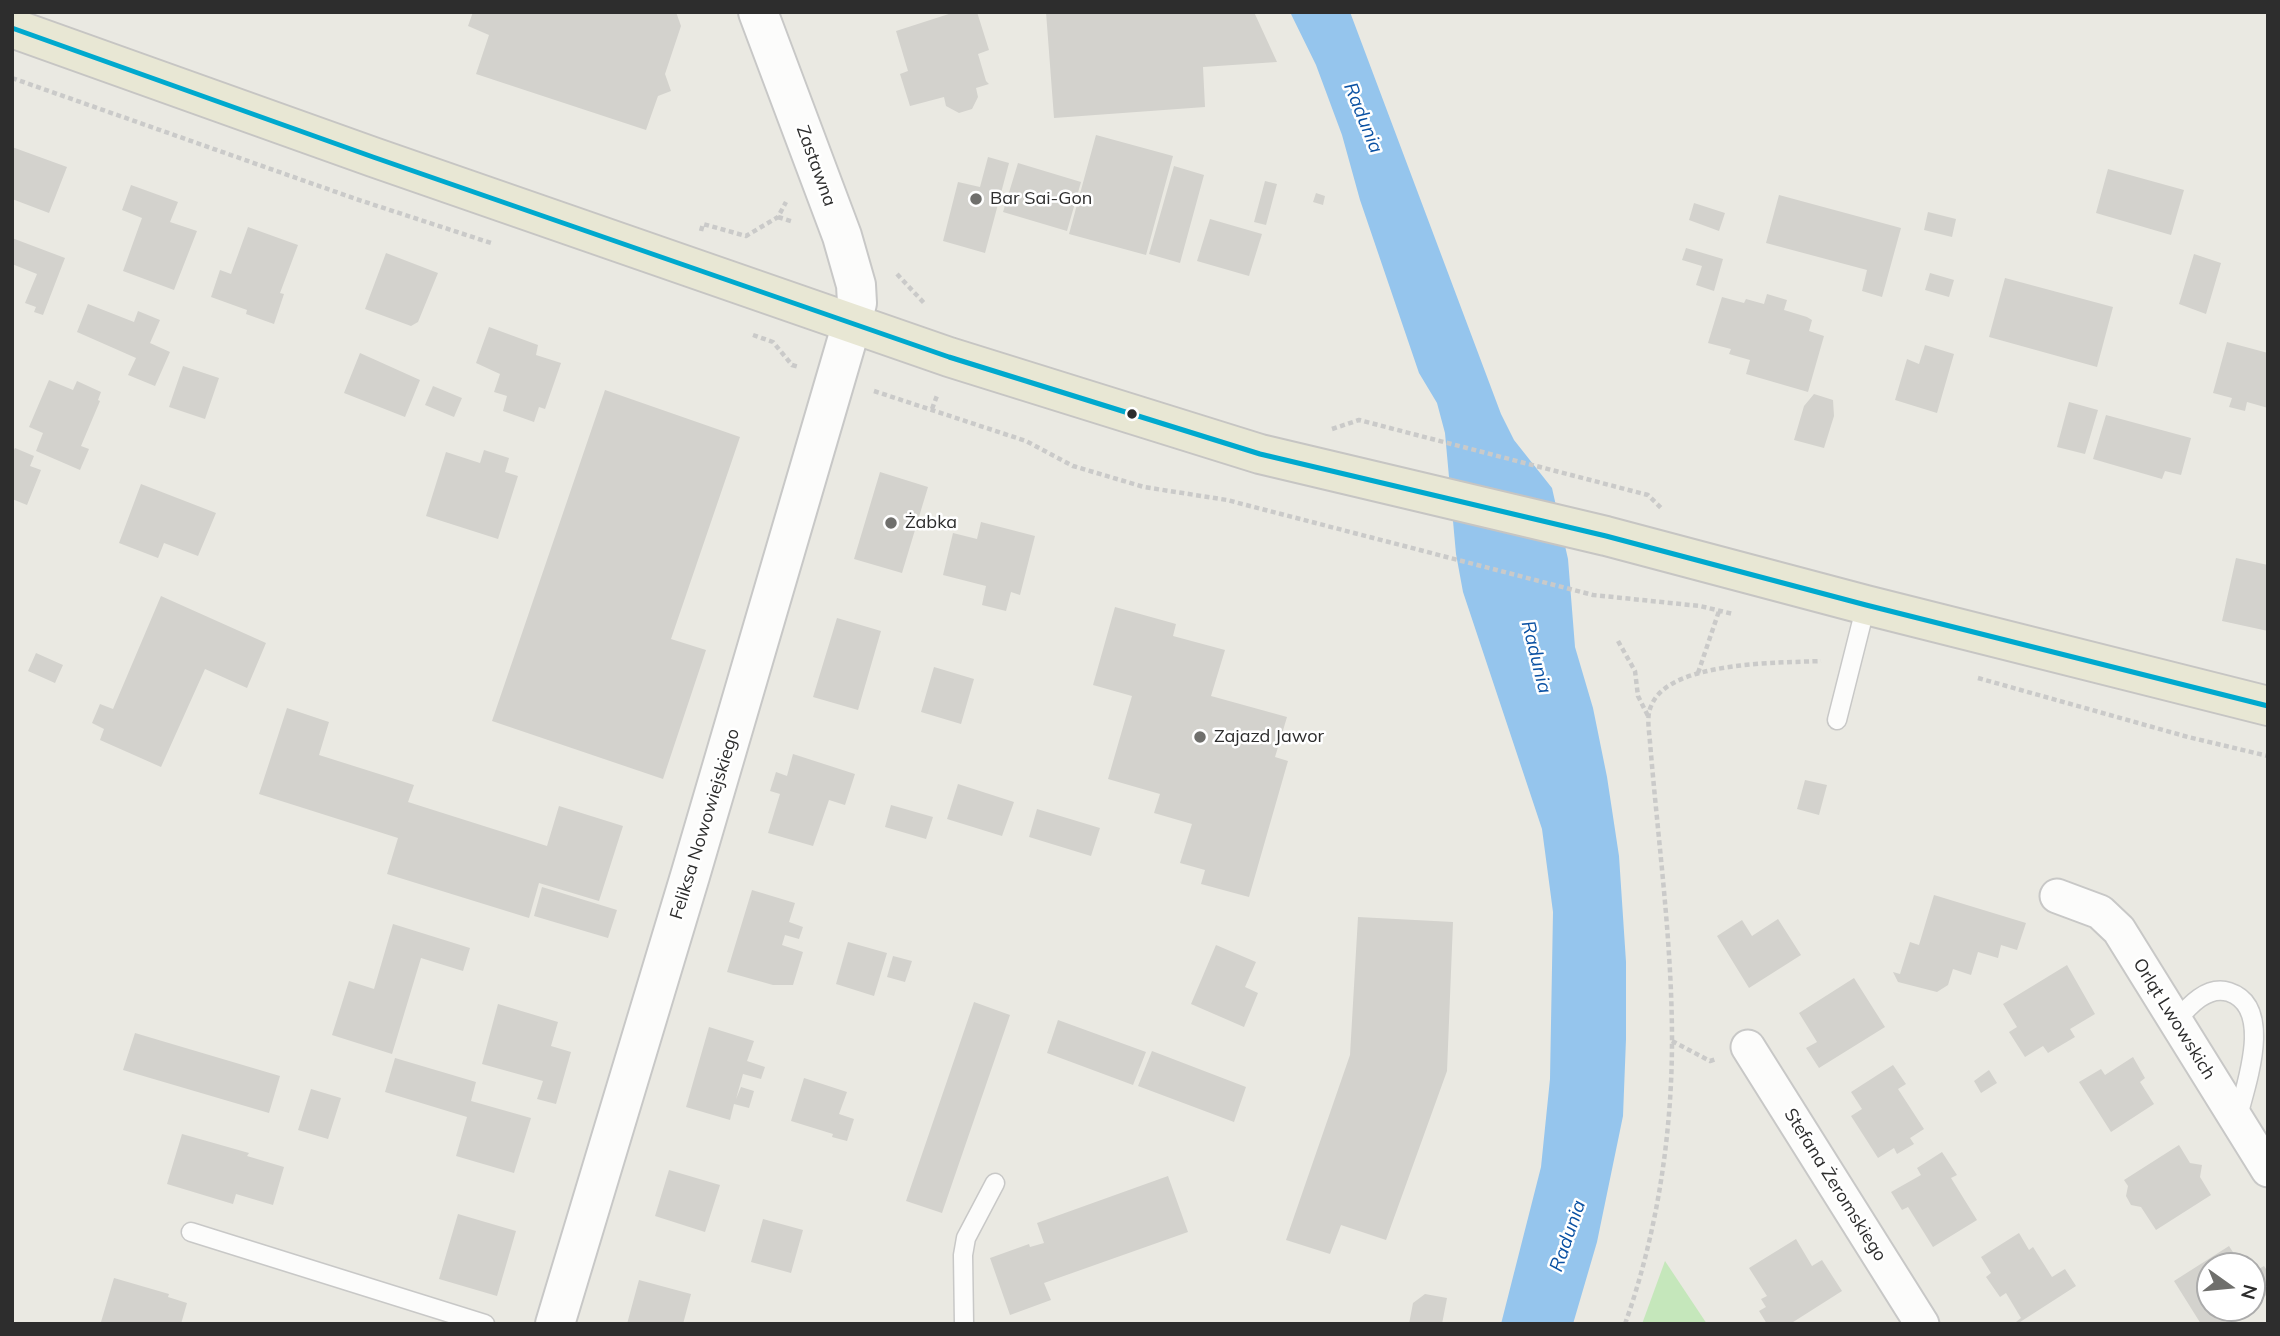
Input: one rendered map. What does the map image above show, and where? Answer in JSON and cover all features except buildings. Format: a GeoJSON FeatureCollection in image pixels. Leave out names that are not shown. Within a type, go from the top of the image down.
{"type":"FeatureCollection","features":[{"type":"Feature","properties":{"kind":"main road"},"geometry":{"type":"LineString","coordinates":[[12,28],[949,358],[1260,454],[1606,536],[1866,605],[2268,706]]}},
{"type":"Feature","properties":{"kind":"street","name":"Zastawna"},"geometry":{"type":"LineString","coordinates":[[758,12],[842,236],[856,285],[857,303],[852,323]]}},
{"type":"Feature","properties":{"kind":"street","name":"Feliksa Nowowiejskiego"},"geometry":{"type":"LineString","coordinates":[[555,1324],[852,323]]}},
{"type":"Feature","properties":{"kind":"street","name":"Orląt Lwowskich"},"geometry":{"type":"LineString","coordinates":[[2057,896],[2100,912],[2119,930],[2268,1170]]}},
{"type":"Feature","properties":{"kind":"street","name":"Stefana Żeromskiego"},"geometry":{"type":"LineString","coordinates":[[1748,1047],[1922,1324]]}},
{"type":"Feature","properties":{"kind":"lane"},"geometry":{"type":"LineString","coordinates":[[1837,720],[1851,642],[1866,605]]}},
{"type":"Feature","properties":{"kind":"lane"},"geometry":{"type":"LineString","coordinates":[[2176,1021],[2202,995],[2223,990],[2239,996],[2248,1006],[2254,1025],[2254,1049],[2237,1120]]}},
{"type":"Feature","properties":{"kind":"lane"},"geometry":{"type":"LineString","coordinates":[[964,1324],[963,1255],[966,1238],[995,1183]]}},
{"type":"Feature","properties":{"kind":"lane"},"geometry":{"type":"LineString","coordinates":[[191,1232],[485,1324]]}},
{"type":"Feature","properties":{"kind":"path"},"geometry":{"type":"LineString","coordinates":[[12,78],[356,200],[497,246]]}},
{"type":"Feature","properties":{"kind":"path"},"geometry":{"type":"LineString","coordinates":[[703,224],[746,236],[778,217],[787,201]]}},
{"type":"Feature","properties":{"kind":"path"},"geometry":{"type":"LineString","coordinates":[[749,333],[773,342],[792,365],[1026,441],[1073,466],[1144,487],[1227,500],[1593,595],[1700,606],[1744,617]]}},
{"type":"Feature","properties":{"kind":"path"},"geometry":{"type":"LineString","coordinates":[[1419,435],[1555,471]]}},
{"type":"Feature","properties":{"kind":"path"},"geometry":{"type":"LineString","coordinates":[[1698,673],[1719,611]]}},
{"type":"Feature","properties":{"kind":"path"},"geometry":{"type":"LineString","coordinates":[[1618,641],[1635,671],[1638,696],[1648,716]]}},
{"type":"Feature","properties":{"kind":"path"},"geometry":{"type":"LineString","coordinates":[[1625,1324],[1650,1235],[1665,1152],[1672,1041],[1671,989],[1648,716],[1652,702],[1675,680],[1698,673],[1732,667],[1834,661],[1851,642]]}},
{"type":"Feature","properties":{"kind":"path"},"geometry":{"type":"LineString","coordinates":[[1976,677],[2188,737],[2268,756]]}},
{"type":"Feature","properties":{"kind":"path"},"geometry":{"type":"LineString","coordinates":[[1672,1041],[1710,1061]]}},
{"type":"Feature","properties":{"kind":"green space"},"geometry":{"type":"Polygon","coordinates":[[[1665,1261],[1707,1324],[1642,1324],[1665,1261]]]}},
{"type":"Feature","properties":{"kind":"water","name":"Radunia"},"geometry":{"type":"Polygon","coordinates":[[[1290,12],[1350,12],[1501,414],[1514,440],[1552,488],[1568,559],[1575,647],[1593,708],[1619,856],[1626,962],[1623,1116],[1597,1242],[1573,1324],[1501,1324],[1541,1167],[1550,1079],[1553,912],[1542,829],[1463,592],[1456,554],[1445,433],[1437,403],[1419,373],[1360,200],[1342,135],[1316,65],[1290,12]]]}},
{"type":"Feature","properties":{"kind":"transit line"},"geometry":{"type":"LineString","coordinates":[[12,28],[373,157],[949,357],[1260,454],[1606,536],[1866,605],[2268,706]]}},
{"type":"Feature","properties":{"kind":"place","name":"Bar Sai-Gon"},"geometry":{"type":"Point","coordinates":[976,199]}},
{"type":"Feature","properties":{"kind":"place","name":"Żabka"},"geometry":{"type":"Point","coordinates":[891,523]}},
{"type":"Feature","properties":{"kind":"place","name":"Zajazd Jawor"},"geometry":{"type":"Point","coordinates":[1200,737]}}]}
